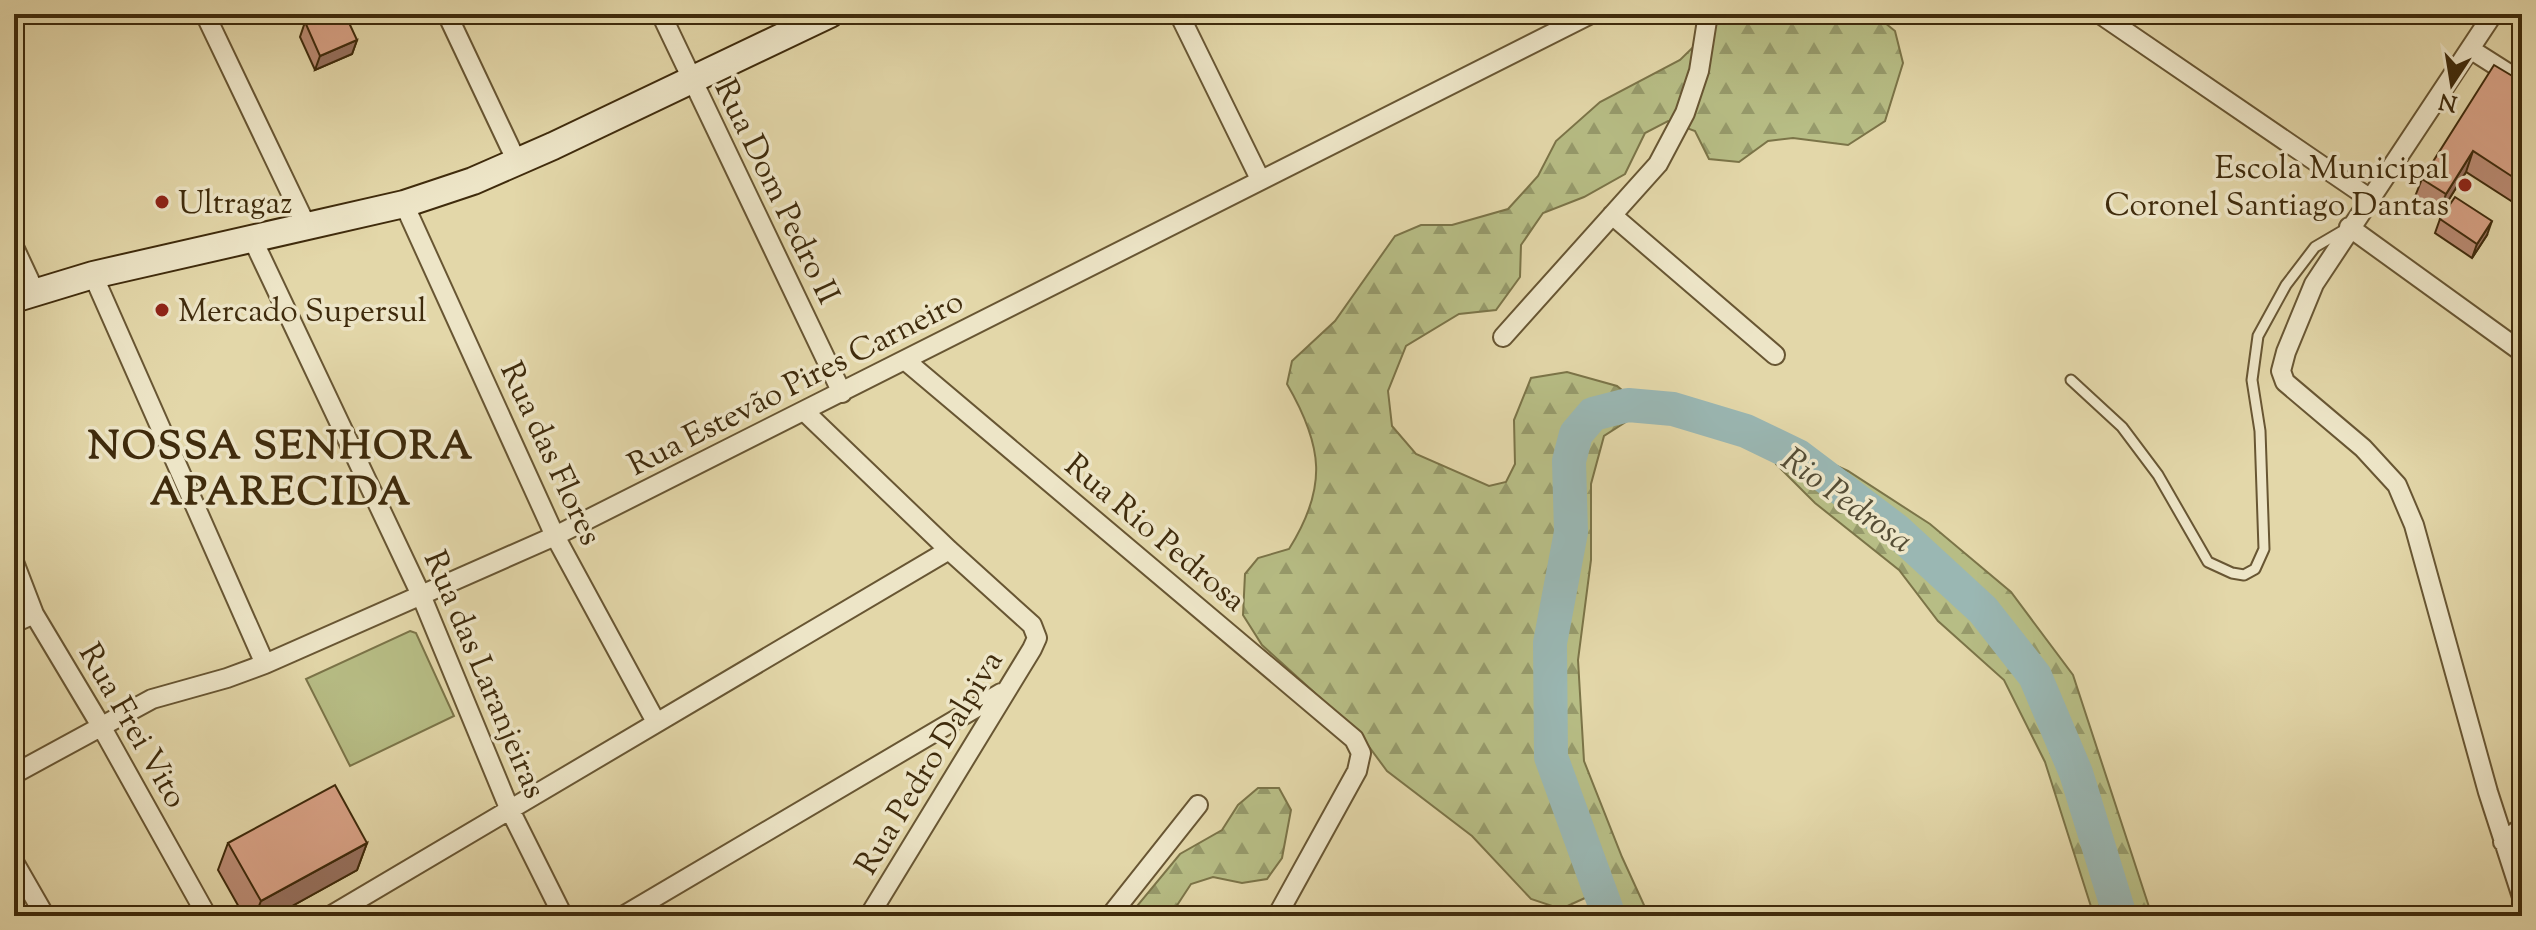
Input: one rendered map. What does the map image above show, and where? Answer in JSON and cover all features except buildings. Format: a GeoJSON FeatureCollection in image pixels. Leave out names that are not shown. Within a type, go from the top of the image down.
{"type":"FeatureCollection","features":[{"type":"Feature","properties":{"kind":"street"},"geometry":{"type":"LineString","coordinates":[[205,14],[307,227]]}},
{"type":"Feature","properties":{"kind":"street"},"geometry":{"type":"LineString","coordinates":[[447,14],[517,162]]}},
{"type":"Feature","properties":{"kind":"street","name":"Rua Dom Pedro II"},"geometry":{"type":"LineString","coordinates":[[661,14],[842,393]]}},
{"type":"Feature","properties":{"kind":"street"},"geometry":{"type":"LineString","coordinates":[[14,247],[24,295],[93,275],[404,204],[473,181],[517,162],[830,14]]}},
{"type":"Feature","properties":{"kind":"street"},"geometry":{"type":"LineString","coordinates":[[1179,14],[1260,179]]}},
{"type":"Feature","properties":{"kind":"street","name":"Rua Estevão Pires Carneiro"},"geometry":{"type":"LineString","coordinates":[[14,774],[152,699],[265,664],[555,536],[1591,14]]}},
{"type":"Feature","properties":{"kind":"street"},"geometry":{"type":"LineString","coordinates":[[1503,337],[1658,164],[1685,113],[1699,71],[1708,14]]}},
{"type":"Feature","properties":{"kind":"street"},"geometry":{"type":"LineString","coordinates":[[2100,14],[2369,198]]}},
{"type":"Feature","properties":{"kind":"street"},"geometry":{"type":"LineString","coordinates":[[2493,14],[2314,284],[2281,371],[2285,382],[2363,448],[2397,485],[2414,525],[2503,842],[2522,897]]}},
{"type":"Feature","properties":{"kind":"street"},"geometry":{"type":"LineString","coordinates":[[2470,49],[2522,82]]}},
{"type":"Feature","properties":{"kind":"street","name":"Rua das Flores"},"geometry":{"type":"LineString","coordinates":[[404,204],[555,536],[656,722]]}},
{"type":"Feature","properties":{"kind":"street"},"geometry":{"type":"LineString","coordinates":[[1612,215],[1775,355]]}},
{"type":"Feature","properties":{"kind":"street"},"geometry":{"type":"LineString","coordinates":[[2349,227],[2522,352]]}},
{"type":"Feature","properties":{"kind":"street","name":"Rua das Laranjeiras"},"geometry":{"type":"LineString","coordinates":[[252,238],[421,595],[509,808],[563,916]]}},
{"type":"Feature","properties":{"kind":"street"},"geometry":{"type":"LineString","coordinates":[[93,275],[265,664]]}},
{"type":"Feature","properties":{"kind":"street","name":"Rua Rio Pedrosa"},"geometry":{"type":"LineString","coordinates":[[906,361],[1354,739],[1361,753],[1357,771],[1277,916]]}},
{"type":"Feature","properties":{"kind":"street"},"geometry":{"type":"LineString","coordinates":[[330,916],[949,550],[804,411]]}},
{"type":"Feature","properties":{"kind":"street","name":"Rua Pedro Dalpiva"},"geometry":{"type":"LineString","coordinates":[[869,916],[1037,638],[1032,625],[949,550]]}},
{"type":"Feature","properties":{"kind":"street","name":"Rua Frei Vito"},"geometry":{"type":"LineString","coordinates":[[14,562],[34,614],[101,726],[207,916]]}},
{"type":"Feature","properties":{"kind":"street"},"geometry":{"type":"LineString","coordinates":[[14,623],[34,614]]}},
{"type":"Feature","properties":{"kind":"street"},"geometry":{"type":"LineString","coordinates":[[623,916],[1004,692]]}},
{"type":"Feature","properties":{"kind":"street"},"geometry":{"type":"LineString","coordinates":[[1110,916],[1198,805]]}},
{"type":"Feature","properties":{"kind":"street"},"geometry":{"type":"LineString","coordinates":[[2503,842],[2522,827]]}},
{"type":"Feature","properties":{"kind":"street"},"geometry":{"type":"LineString","coordinates":[[14,862],[44,916]]}},
{"type":"Feature","properties":{"kind":"lane"},"geometry":{"type":"LineString","coordinates":[[2071,380],[2122,427],[2149,463],[2208,562],[2244,575],[2255,569],[2264,549],[2260,431],[2252,380],[2258,336],[2286,285],[2315,247],[2349,227]]}},
{"type":"Feature","properties":{"kind":"green space"},"geometry":{"type":"Polygon","coordinates":[[[1727,14],[1874,14],[1895,31],[1903,63],[1885,121],[1848,145],[1793,138],[1768,141],[1739,162],[1709,159],[1695,131],[1668,121],[1645,133],[1625,174],[1584,197],[1543,213],[1521,245],[1520,277],[1496,310],[1459,314],[1406,346],[1388,391],[1392,426],[1416,454],[1489,486],[1506,482],[1515,464],[1514,420],[1531,378],[1567,372],[1617,386],[1634,400],[1632,418],[1604,436],[1591,484],[1591,560],[1578,660],[1584,761],[1649,916],[1601,916],[1597,905],[1585,898],[1561,909],[1531,899],[1472,836],[1387,771],[1358,732],[1262,645],[1243,615],[1245,574],[1258,558],[1289,549],[1302,527],[1315,486],[1314,447],[1287,384],[1292,361],[1335,321],[1395,236],[1421,225],[1452,225],[1508,209],[1538,176],[1556,141],[1600,102],[1680,60],[1727,14]]]}},
{"type":"Feature","properties":{"kind":"green space"},"geometry":{"type":"Polygon","coordinates":[[[1795,447],[1848,471],[1930,524],[2011,592],[2073,675],[2152,916],[2094,916],[2045,762],[2004,680],[1938,621],[1899,570],[1815,503],[1776,464],[1774,451],[1795,447]]]}},
{"type":"Feature","properties":{"kind":"green space"},"geometry":{"type":"Polygon","coordinates":[[[410,631],[416,633],[454,716],[350,766],[306,679],[410,631]]]}},
{"type":"Feature","properties":{"kind":"green space"},"geometry":{"type":"Polygon","coordinates":[[[1258,788],[1279,788],[1291,810],[1282,858],[1267,879],[1242,883],[1213,877],[1191,884],[1170,916],[1137,916],[1137,906],[1180,854],[1222,830],[1238,805],[1258,788]]]}},
{"type":"Feature","properties":{"kind":"waterway","name":"Rio Pedrosa"},"geometry":{"type":"LineString","coordinates":[[1609,916],[1551,757],[1550,643],[1571,532],[1569,461],[1576,434],[1593,414],[1628,405],[1673,409],[1746,431],[1798,456],[1896,530],[1983,610],[2035,676],[2076,773],[2120,916]]}},
{"type":"Feature","properties":{"kind":"place","name":"Escola Municipal Coronel Santiago Dantas"},"geometry":{"type":"Point","coordinates":[2465,185]}},
{"type":"Feature","properties":{"kind":"place","name":"Ultragaz"},"geometry":{"type":"Point","coordinates":[162,202]}},
{"type":"Feature","properties":{"kind":"place","name":"Mercado Supersul"},"geometry":{"type":"Point","coordinates":[162,310]}},
{"type":"Feature","properties":{"kind":"district","name":"NOSSA SENHORA APARECIDA"},"geometry":{"type":"Point","coordinates":[281,467]}}]}
